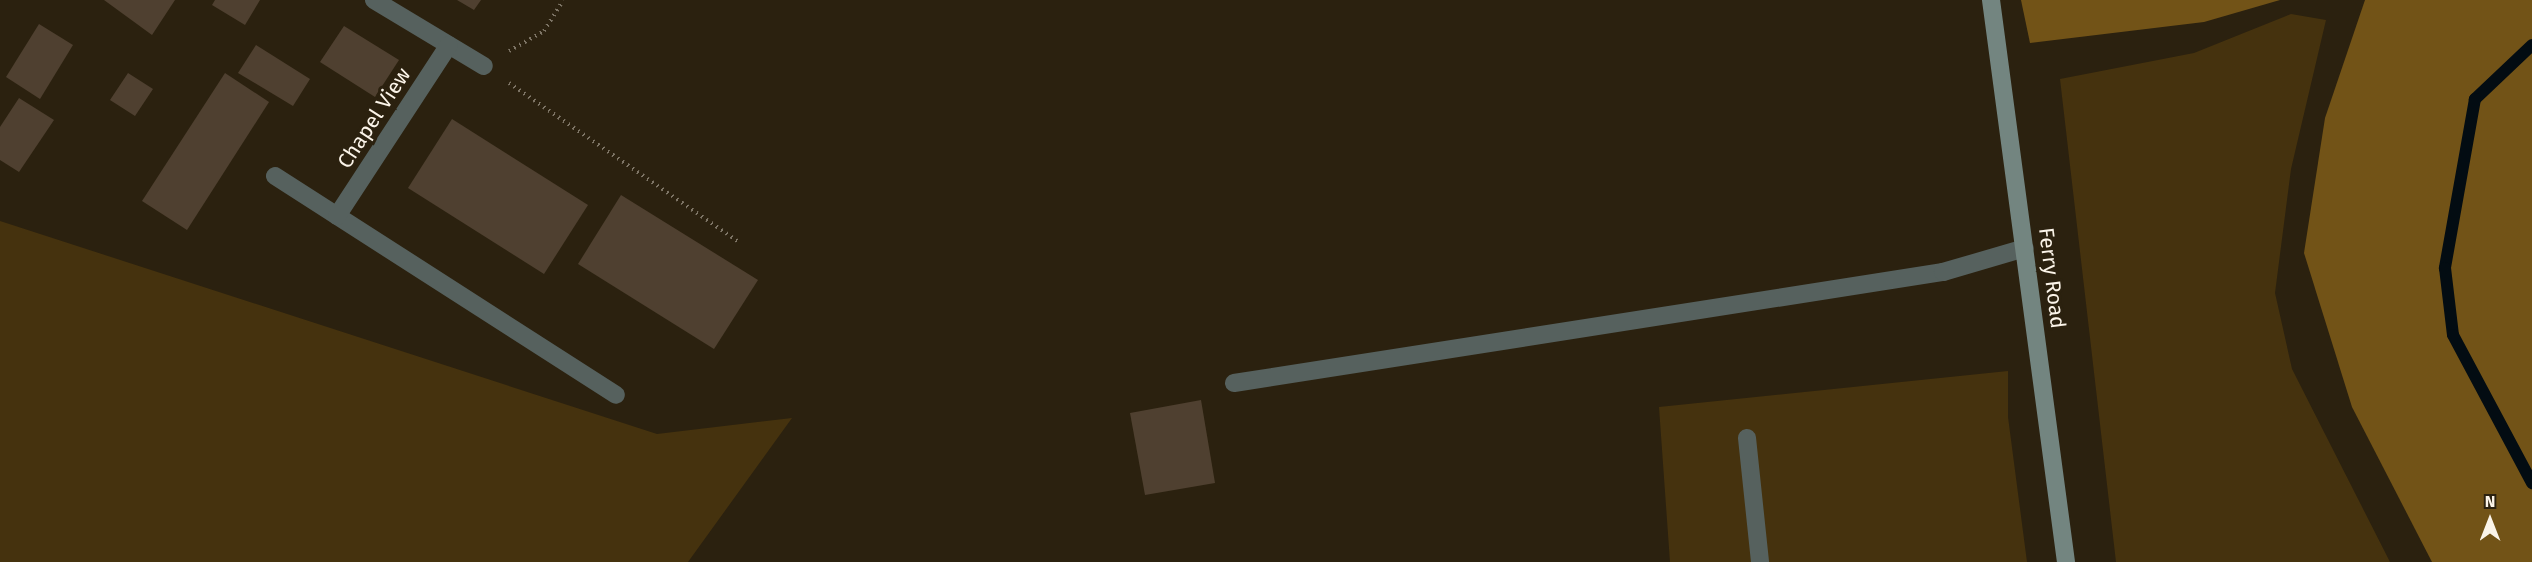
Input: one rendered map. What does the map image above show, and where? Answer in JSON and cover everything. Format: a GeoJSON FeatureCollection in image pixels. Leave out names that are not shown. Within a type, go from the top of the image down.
{"type":"FeatureCollection","features":[{"type":"Feature","properties":{"kind":"street"},"geometry":{"type":"LineString","coordinates":[[374,0],[484,66]]}},
{"type":"Feature","properties":{"kind":"street","name":"Ferry Road"},"geometry":{"type":"LineString","coordinates":[[1991,0],[2066,562]]}},
{"type":"Feature","properties":{"kind":"street","name":"Chapel View"},"geometry":{"type":"LineString","coordinates":[[338,216],[449,45]]}},
{"type":"Feature","properties":{"kind":"street"},"geometry":{"type":"LineString","coordinates":[[275,176],[616,395]]}},
{"type":"Feature","properties":{"kind":"street"},"geometry":{"type":"LineString","coordinates":[[1234,384],[1943,272],[2025,248]]}},
{"type":"Feature","properties":{"kind":"street"},"geometry":{"type":"LineString","coordinates":[[1747,438],[1760,562]]}},
{"type":"Feature","properties":{"kind":"path"},"geometry":{"type":"LineString","coordinates":[[563,0],[544,31],[484,66],[740,243]]}},
{"type":"Feature","properties":{"kind":"shaded area"},"geometry":{"type":"Polygon","coordinates":[[[2021,0],[2280,0],[2204,22],[2030,43],[2021,0]]]}},
{"type":"Feature","properties":{"kind":"shaded area"},"geometry":{"type":"Polygon","coordinates":[[[2365,0],[2532,0],[2532,562],[2432,562],[2352,407],[2304,253],[2325,118],[2365,0]]]}},
{"type":"Feature","properties":{"kind":"shaded area"},"geometry":{"type":"Polygon","coordinates":[[[2291,14],[2326,20],[2291,169],[2275,293],[2292,369],[2390,562],[2116,562],[2060,79],[2194,53],[2291,14]]]}},
{"type":"Feature","properties":{"kind":"shaded area"},"geometry":{"type":"Polygon","coordinates":[[[0,221],[657,434],[792,418],[688,562],[0,562],[0,221]]]}},
{"type":"Feature","properties":{"kind":"shaded area"},"geometry":{"type":"Polygon","coordinates":[[[2008,371],[2008,417],[2027,562],[1670,562],[1659,407],[2008,371]]]}},
{"type":"Feature","properties":{"kind":"building"},"geometry":{"type":"Polygon","coordinates":[[[104,0],[175,0],[152,35],[104,0]]]}},
{"type":"Feature","properties":{"kind":"building"},"geometry":{"type":"Polygon","coordinates":[[[215,0],[260,0],[245,25],[212,5],[215,0]]]}},
{"type":"Feature","properties":{"kind":"building"},"geometry":{"type":"Polygon","coordinates":[[[457,0],[481,0],[474,10],[457,0]]]}},
{"type":"Feature","properties":{"kind":"building"},"geometry":{"type":"Polygon","coordinates":[[[39,24],[73,45],[40,99],[6,77],[39,24]]]}},
{"type":"Feature","properties":{"kind":"building"},"geometry":{"type":"Polygon","coordinates":[[[344,26],[399,60],[375,97],[320,62],[344,26]]]}},
{"type":"Feature","properties":{"kind":"building"},"geometry":{"type":"Polygon","coordinates":[[[256,45],[310,79],[293,106],[238,73],[256,45]]]}},
{"type":"Feature","properties":{"kind":"building"},"geometry":{"type":"Polygon","coordinates":[[[128,73],[153,89],[135,116],[110,100],[128,73]]]}},
{"type":"Feature","properties":{"kind":"building"},"geometry":{"type":"Polygon","coordinates":[[[225,73],[269,102],[187,230],[142,201],[225,73]]]}},
{"type":"Feature","properties":{"kind":"building"},"geometry":{"type":"Polygon","coordinates":[[[19,98],[54,120],[19,172],[0,160],[0,127],[19,98]]]}},
{"type":"Feature","properties":{"kind":"building"},"geometry":{"type":"Polygon","coordinates":[[[452,119],[588,205],[544,274],[408,188],[452,119]]]}},
{"type":"Feature","properties":{"kind":"building"},"geometry":{"type":"Polygon","coordinates":[[[621,195],[758,280],[714,349],[578,264],[621,195]]]}},
{"type":"Feature","properties":{"kind":"building"},"geometry":{"type":"Polygon","coordinates":[[[1201,400],[1215,483],[1145,495],[1130,413],[1201,400]]]}},
{"type":"Feature","properties":{"kind":"waterway"},"geometry":{"type":"LineString","coordinates":[[2532,45],[2475,99],[2445,268],[2453,335],[2532,483]]}}]}
